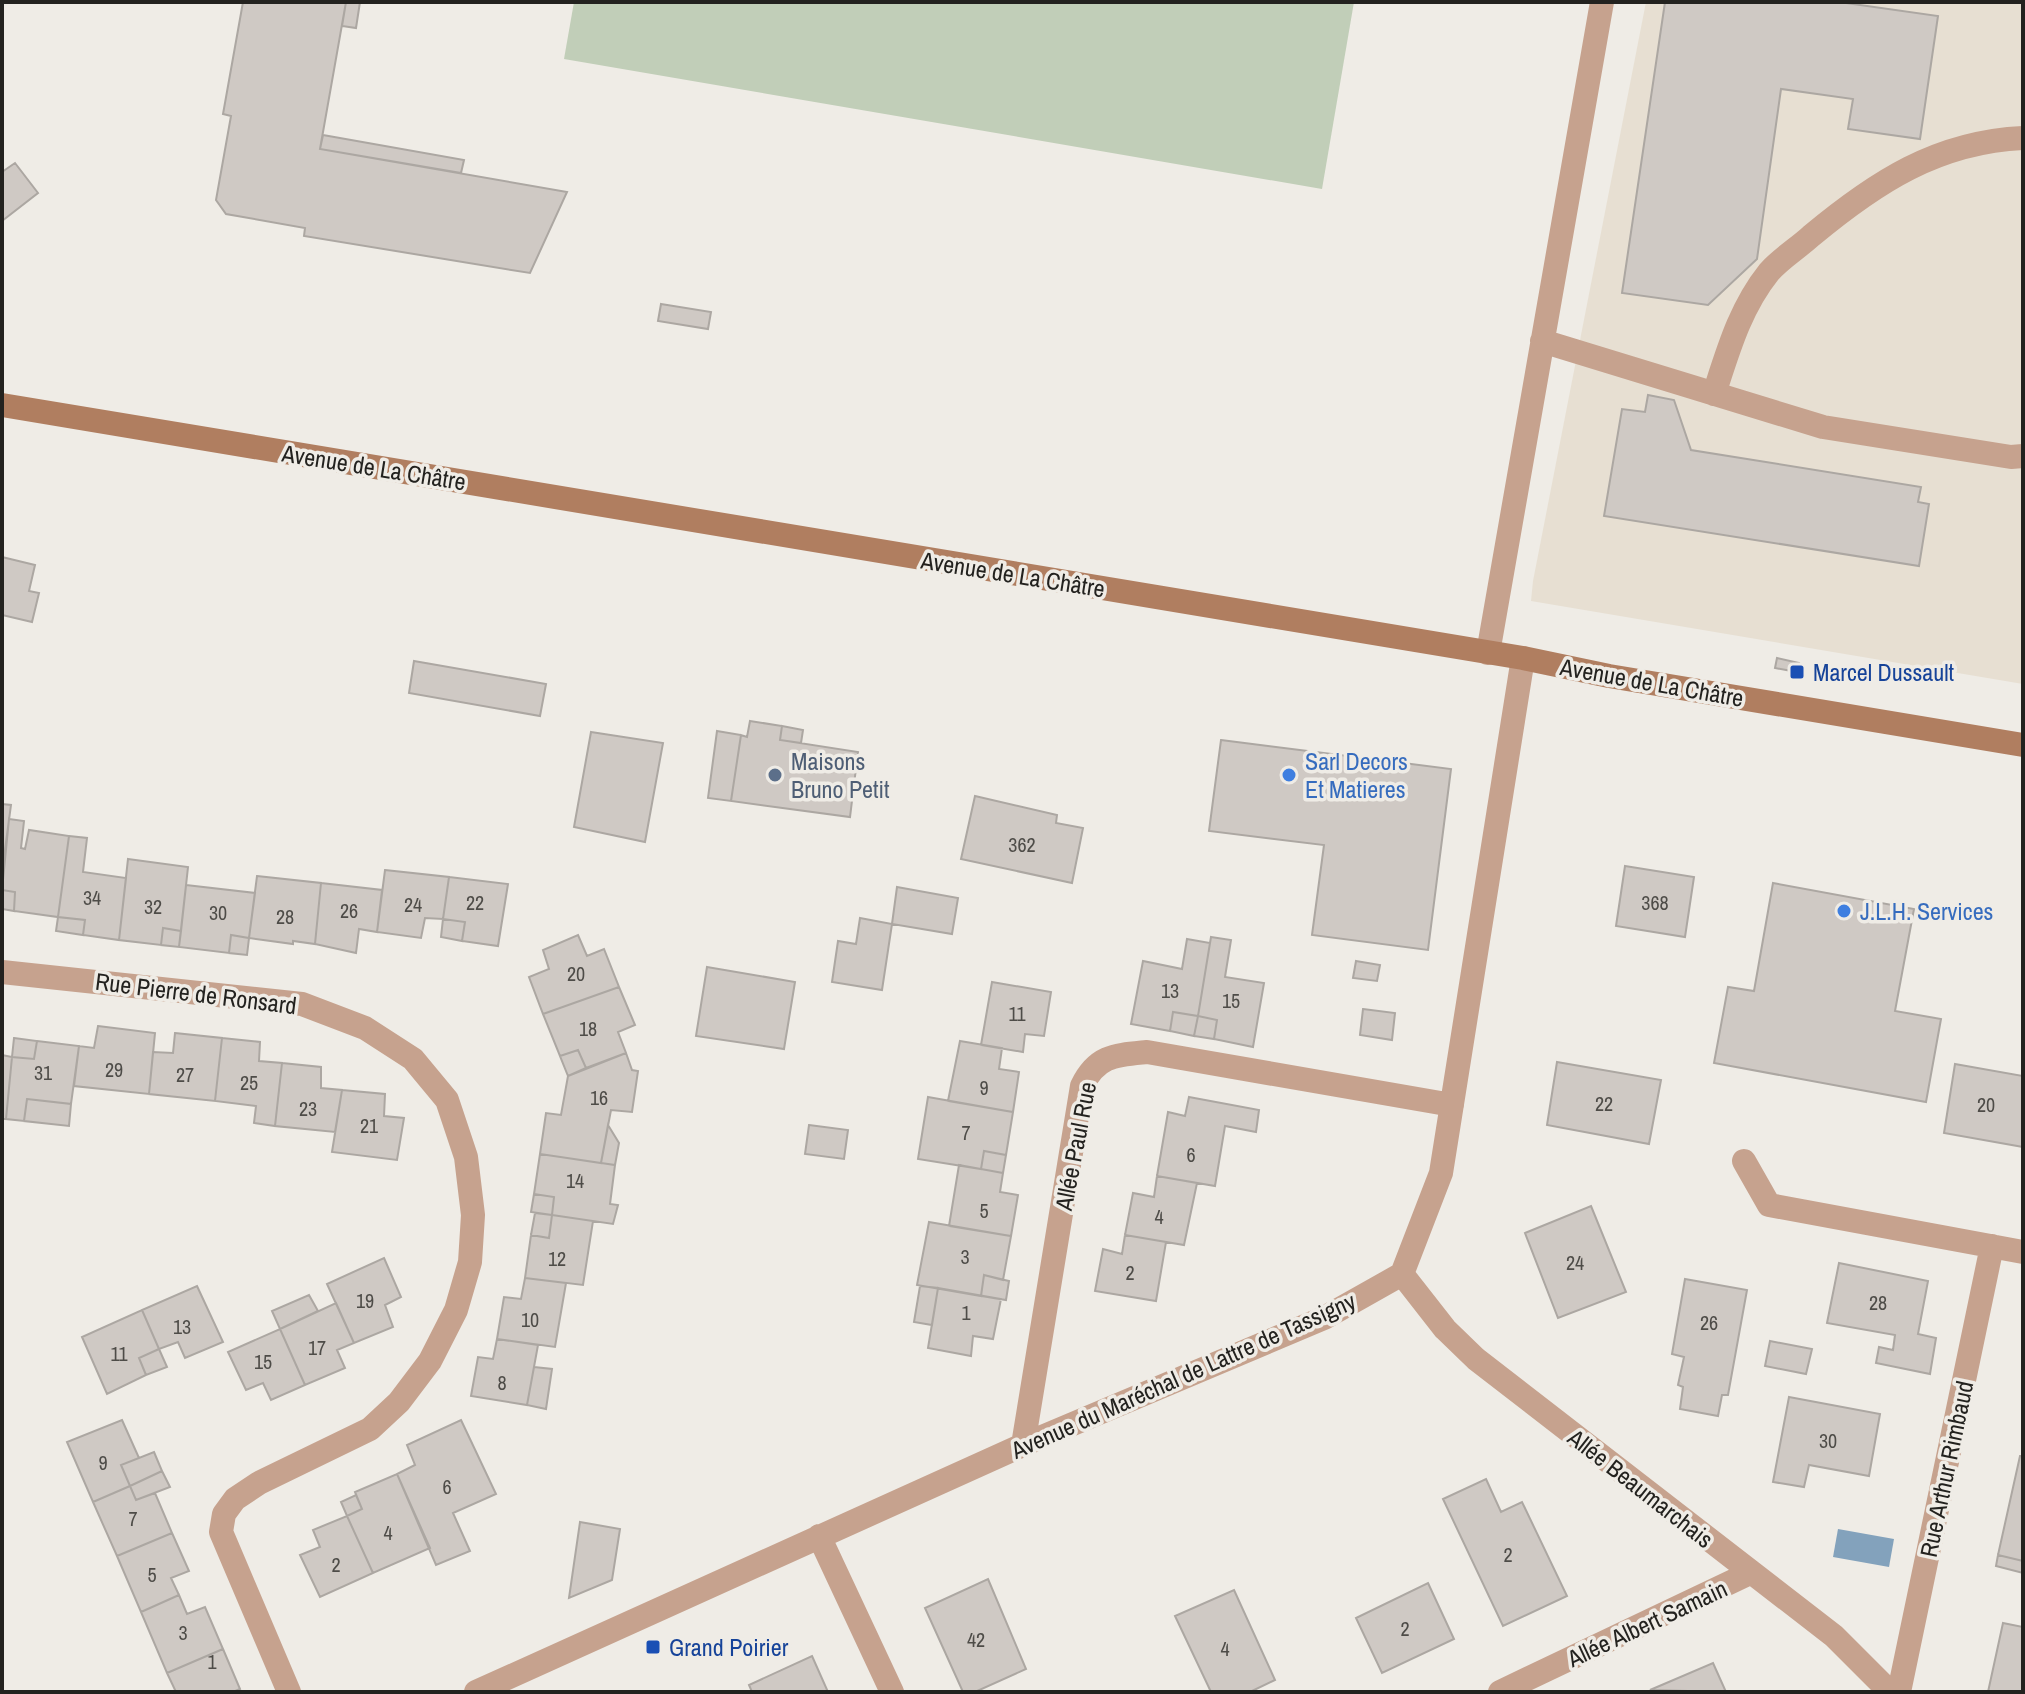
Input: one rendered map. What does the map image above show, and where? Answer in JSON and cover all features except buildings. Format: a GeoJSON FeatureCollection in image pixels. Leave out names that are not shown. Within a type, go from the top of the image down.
{"type":"FeatureCollection","features":[{"type":"Feature","properties":{"kind":"main road","name":"Avenue de La Châtre"},"geometry":{"type":"LineString","coordinates":[[2,405],[1523,658],[1609,676],[2023,745]]}},
{"type":"Feature","properties":{"kind":"street"},"geometry":{"type":"LineString","coordinates":[[1488,653],[1602,2]]}},
{"type":"Feature","properties":{"kind":"street"},"geometry":{"type":"LineString","coordinates":[[1714,394],[1738,323],[1770,271],[1829,221],[1886,180],[1945,151],[1990,139],[2023,138]]}},
{"type":"Feature","properties":{"kind":"street"},"geometry":{"type":"LineString","coordinates":[[1542,341],[1823,427],[2011,457],[2023,456]]}},
{"type":"Feature","properties":{"kind":"street"},"geometry":{"type":"LineString","coordinates":[[1402,1274],[1441,1173],[1523,658]]}},
{"type":"Feature","properties":{"kind":"street","name":"Rue Pierre de Ronsard"},"geometry":{"type":"LineString","coordinates":[[2,972],[302,1004],[365,1028],[413,1059],[447,1100],[466,1157],[473,1215],[470,1262],[456,1310],[430,1361],[399,1402],[370,1429],[259,1483],[235,1499],[224,1514],[221,1532],[289,1692]]}},
{"type":"Feature","properties":{"kind":"street","name":"Allée Paul Rue"},"geometry":{"type":"LineString","coordinates":[[1023,1445],[1082,1086],[1091,1069],[1116,1055],[1147,1052],[1452,1105]]}},
{"type":"Feature","properties":{"kind":"street"},"geometry":{"type":"LineString","coordinates":[[1744,1161],[1769,1205],[2023,1252]]}},
{"type":"Feature","properties":{"kind":"street","name":"Rue Arthur Rimbaud"},"geometry":{"type":"LineString","coordinates":[[1899,1692],[1992,1246]]}},
{"type":"Feature","properties":{"kind":"street","name":"Avenue du Maréchal de Lattre de Tassigny"},"geometry":{"type":"LineString","coordinates":[[476,1692],[1023,1445],[1324,1318],[1402,1274]]}},
{"type":"Feature","properties":{"kind":"street","name":"Allée Beaumarchais"},"geometry":{"type":"LineString","coordinates":[[1402,1274],[1445,1329],[1476,1359],[1834,1636],[1890,1692]]}},
{"type":"Feature","properties":{"kind":"street"},"geometry":{"type":"LineString","coordinates":[[819,1536],[892,1692]]}},
{"type":"Feature","properties":{"kind":"street","name":"Allée Albert Samain"},"geometry":{"type":"LineString","coordinates":[[1500,1692],[1750,1573]]}},
{"type":"Feature","properties":{"kind":"shaded area"},"geometry":{"type":"Polygon","coordinates":[[[1646,2],[2023,2],[2023,684],[1531,601],[1646,2]]]}},
{"type":"Feature","properties":{"kind":"green space"},"geometry":{"type":"Polygon","coordinates":[[[574,2],[1354,2],[1322,189],[564,59],[574,2]]]}},
{"type":"Feature","properties":{"kind":"water"},"geometry":{"type":"Polygon","coordinates":[[[1838,1529],[1894,1539],[1889,1567],[1833,1557],[1838,1529]]]}},
{"type":"Feature","properties":{"kind":"place","name":"Marcel Dussault"},"geometry":{"type":"Point","coordinates":[1797,672]}},
{"type":"Feature","properties":{"kind":"place","name":"Maisons Bruno Petit"},"geometry":{"type":"Point","coordinates":[775,775]}},
{"type":"Feature","properties":{"kind":"place","name":"Sarl Decors Et Matieres"},"geometry":{"type":"Point","coordinates":[1289,775]}},
{"type":"Feature","properties":{"kind":"place","name":"J.L.H. Services"},"geometry":{"type":"Point","coordinates":[1844,911]}},
{"type":"Feature","properties":{"kind":"place","name":"Grand Poirier"},"geometry":{"type":"Point","coordinates":[653,1647]}}]}
